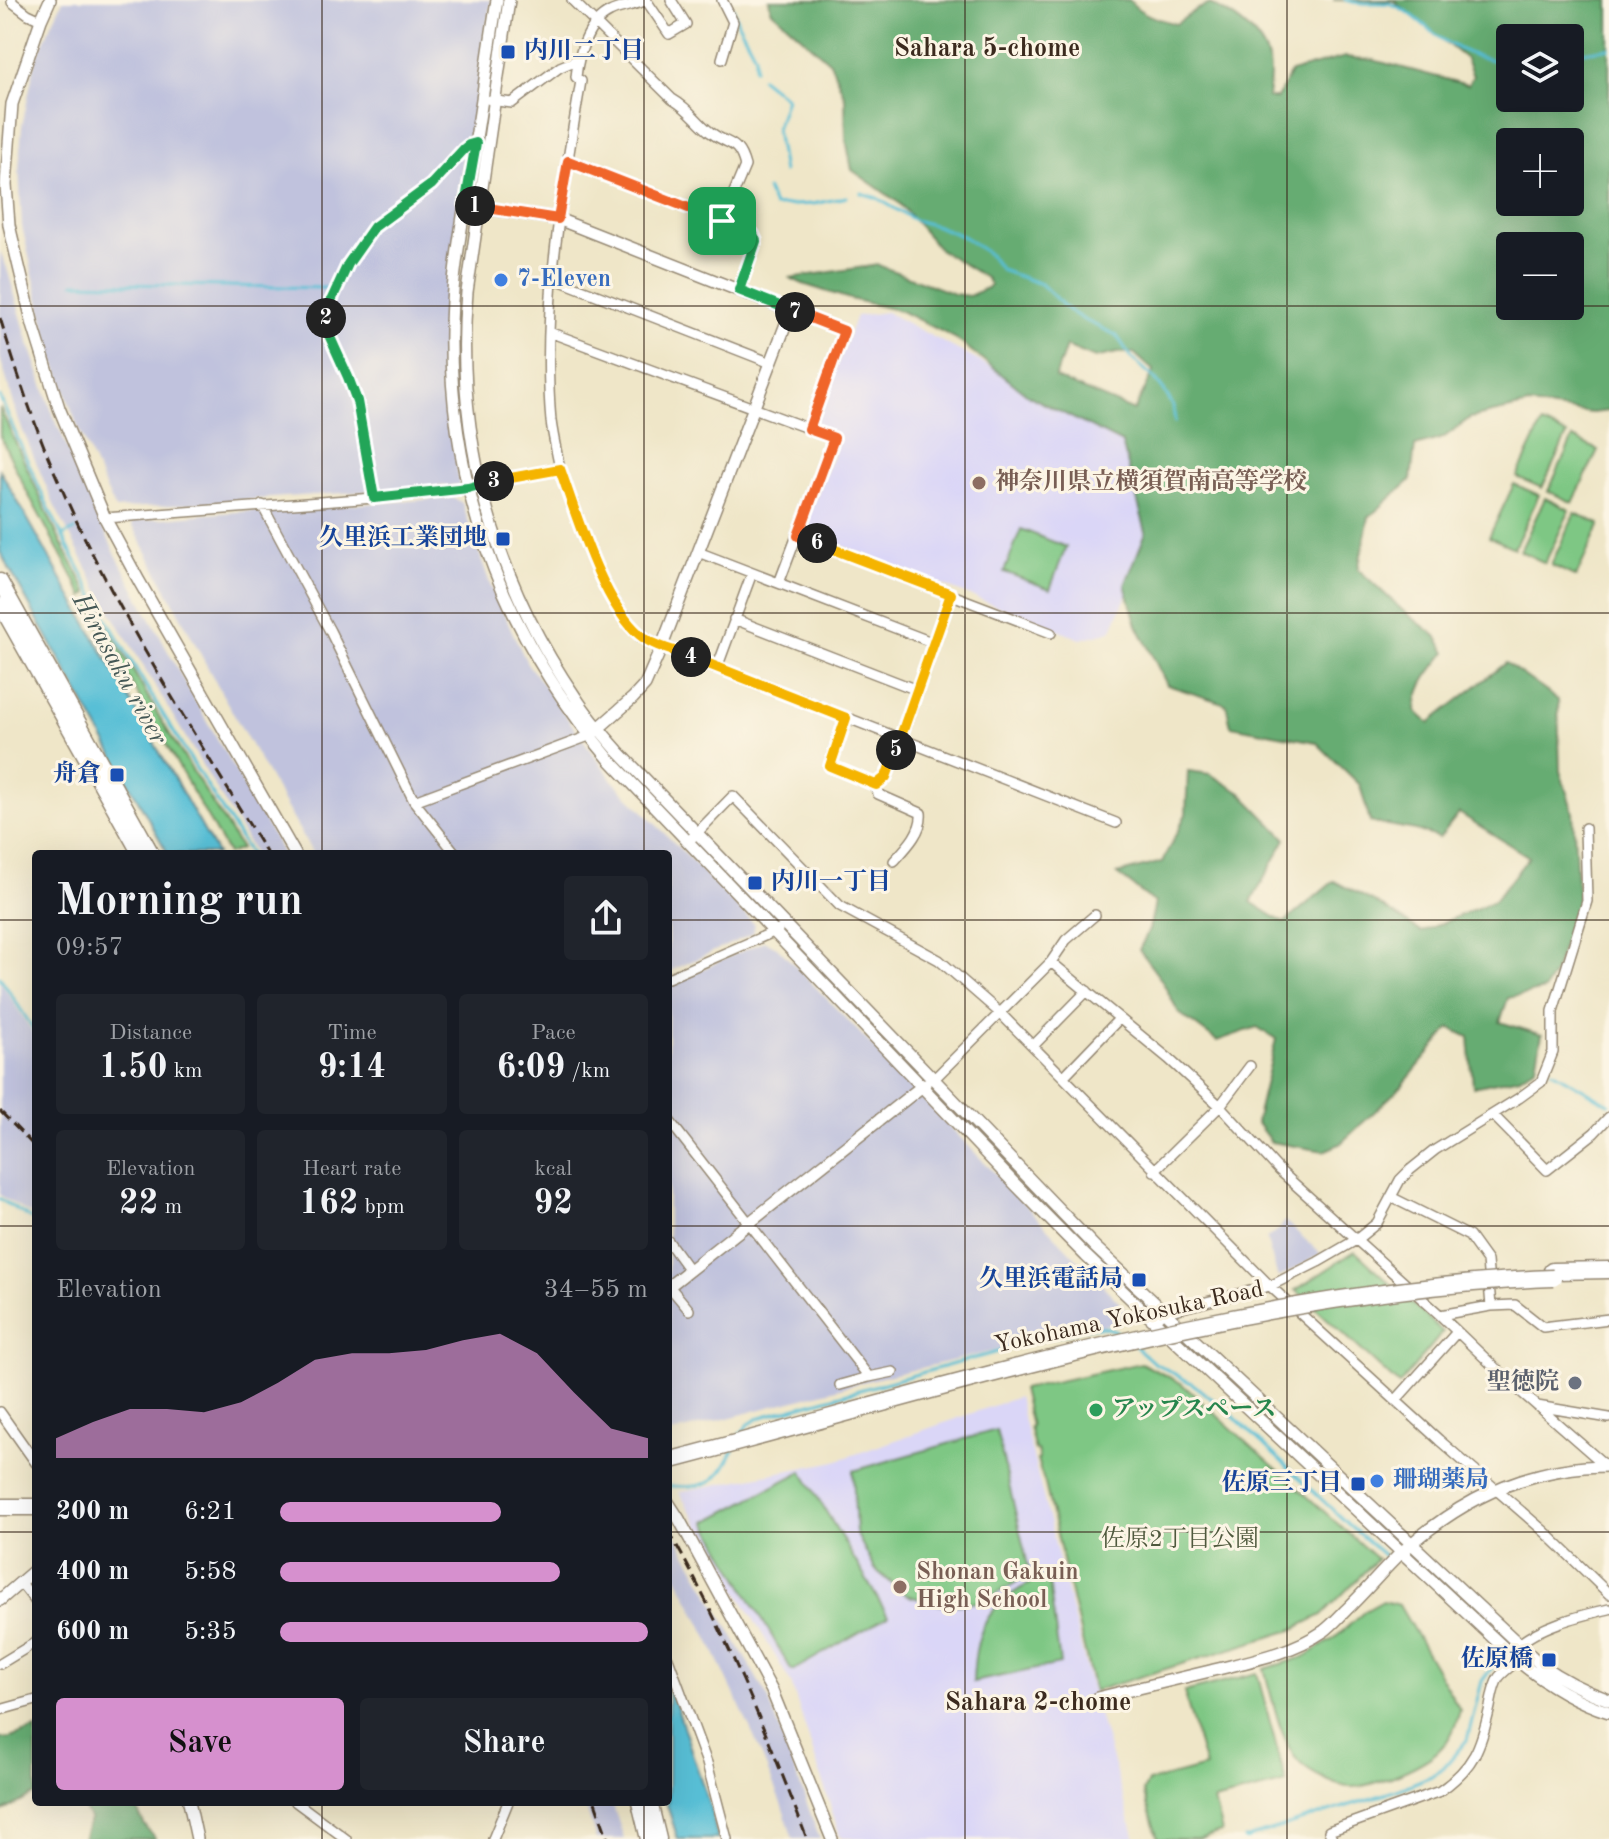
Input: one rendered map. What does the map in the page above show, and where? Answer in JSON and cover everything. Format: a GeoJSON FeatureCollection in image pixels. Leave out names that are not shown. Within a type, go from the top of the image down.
{"type":"FeatureCollection","features":[{"type":"Feature","properties":{"kind":"highway"},"geometry":{"type":"LineString","coordinates":[[0,581],[150,850]]}},
{"type":"Feature","properties":{"kind":"highway"},"geometry":{"type":"LineString","coordinates":[[0,605],[138,850]]}},
{"type":"Feature","properties":{"kind":"highway","name":"Yokohama Yokosuka Road"},"geometry":{"type":"LineString","coordinates":[[672,1453],[1037,1354],[1276,1303],[1454,1277],[1529,1272],[1609,1273]]}},
{"type":"Feature","properties":{"kind":"highway","name":"Yokohama Yokosuka Road"},"geometry":{"type":"LineString","coordinates":[[672,1460],[1012,1367],[1209,1323],[1414,1288],[1609,1273]]}},
{"type":"Feature","properties":{"kind":"highway"},"geometry":{"type":"LineString","coordinates":[[0,1507],[32,1507]]}},
{"type":"Feature","properties":{"kind":"highway"},"geometry":{"type":"LineString","coordinates":[[0,1513],[32,1514]]}},
{"type":"Feature","properties":{"kind":"highway"},"geometry":{"type":"LineString","coordinates":[[640,1806],[648,1839]]}},
{"type":"Feature","properties":{"kind":"highway"},"geometry":{"type":"LineString","coordinates":[[651,1806],[659,1839]]}},
{"type":"Feature","properties":{"kind":"street"},"geometry":{"type":"LineString","coordinates":[[12,0],[28,14],[41,20]]}},
{"type":"Feature","properties":{"kind":"street"},"geometry":{"type":"LineString","coordinates":[[50,0],[12,104],[6,185],[9,225],[28,305],[59,408],[105,518],[293,850]]}},
{"type":"Feature","properties":{"kind":"street"},"geometry":{"type":"LineString","coordinates":[[471,206],[476,143],[488,100],[497,0]]}},
{"type":"Feature","properties":{"kind":"street"},"geometry":{"type":"LineString","coordinates":[[509,0],[452,300],[452,356],[459,443],[474,486],[487,552],[514,616],[550,682],[692,838],[927,1083],[1015,1184],[1407,1549],[1540,1679],[1609,1712]]}},
{"type":"Feature","properties":{"kind":"street"},"geometry":{"type":"LineString","coordinates":[[572,0],[672,99],[687,107],[711,133],[733,144],[741,153],[745,166],[722,221]]}},
{"type":"Feature","properties":{"kind":"street"},"geometry":{"type":"LineString","coordinates":[[671,0],[686,24],[669,34],[646,0],[608,12],[595,23],[577,60],[576,77],[581,81],[558,219],[549,332],[551,422],[560,469],[604,585],[641,637],[1116,823]]}},
{"type":"Feature","properties":{"kind":"street"},"geometry":{"type":"LineString","coordinates":[[722,0],[733,22],[722,59]]}},
{"type":"Feature","properties":{"kind":"street"},"geometry":{"type":"LineString","coordinates":[[488,100],[512,103],[560,67],[577,60]]}},
{"type":"Feature","properties":{"kind":"street"},"geometry":{"type":"LineString","coordinates":[[374,498],[357,401],[325,323],[330,303],[348,264],[374,227],[431,185],[464,149],[476,143]]}},
{"type":"Feature","properties":{"kind":"street"},"geometry":{"type":"LineString","coordinates":[[568,161],[753,234],[756,241],[739,290]]}},
{"type":"Feature","properties":{"kind":"street"},"geometry":{"type":"LineString","coordinates":[[471,206],[558,219],[844,331],[809,429]]}},
{"type":"Feature","properties":{"kind":"street"},"geometry":{"type":"LineString","coordinates":[[553,278],[771,363]]}},
{"type":"Feature","properties":{"kind":"street"},"geometry":{"type":"LineString","coordinates":[[414,801],[594,732],[645,685],[791,311]]}},
{"type":"Feature","properties":{"kind":"street"},"geometry":{"type":"LineString","coordinates":[[549,332],[834,438],[779,583]]}},
{"type":"Feature","properties":{"kind":"street"},"geometry":{"type":"LineString","coordinates":[[105,518],[374,498],[474,486],[560,469]]}},
{"type":"Feature","properties":{"kind":"street"},"geometry":{"type":"LineString","coordinates":[[262,505],[330,631],[414,801],[453,850]]}},
{"type":"Feature","properties":{"kind":"street"},"geometry":{"type":"LineString","coordinates":[[798,536],[1051,633]]}},
{"type":"Feature","properties":{"kind":"street"},"geometry":{"type":"LineString","coordinates":[[698,552],[934,643]]}},
{"type":"Feature","properties":{"kind":"street"},"geometry":{"type":"LineString","coordinates":[[717,668],[752,573]]}},
{"type":"Feature","properties":{"kind":"street"},"geometry":{"type":"LineString","coordinates":[[876,785],[886,777],[951,594]]}},
{"type":"Feature","properties":{"kind":"street"},"geometry":{"type":"LineString","coordinates":[[734,619],[917,690]]}},
{"type":"Feature","properties":{"kind":"street"},"geometry":{"type":"LineString","coordinates":[[846,718],[830,766],[876,785]]}},
{"type":"Feature","properties":{"kind":"street"},"geometry":{"type":"LineString","coordinates":[[876,785],[878,794],[921,813],[922,824],[894,861]]}},
{"type":"Feature","properties":{"kind":"street"},"geometry":{"type":"LineString","coordinates":[[692,838],[733,796],[840,906],[939,960],[1034,1045],[1154,1171],[1270,1286],[1545,1532],[1609,1594]]}},
{"type":"Feature","properties":{"kind":"street"},"geometry":{"type":"LineString","coordinates":[[1158,1317],[1270,1286],[1356,1240],[1377,1223],[1400,1180],[1427,1157],[1541,1082],[1553,1052],[1553,1011],[1587,901],[1585,828]]}},
{"type":"Feature","properties":{"kind":"street"},"geometry":{"type":"LineString","coordinates":[[672,1284],[927,1083],[1051,962],[1066,940],[1095,915]]}},
{"type":"Feature","properties":{"kind":"street"},"geometry":{"type":"LineString","coordinates":[[672,976],[779,929]]}},
{"type":"Feature","properties":{"kind":"street"},"geometry":{"type":"LineString","coordinates":[[1051,962],[1169,1059],[1220,1106],[1279,1170],[1537,1406],[1608,1466]]}},
{"type":"Feature","properties":{"kind":"street"},"geometry":{"type":"LineString","coordinates":[[1034,1045],[1087,991]]}},
{"type":"Feature","properties":{"kind":"street"},"geometry":{"type":"LineString","coordinates":[[1064,1076],[1119,1019]]}},
{"type":"Feature","properties":{"kind":"street"},"geometry":{"type":"LineString","coordinates":[[1154,1171],[1220,1106],[1250,1066]]}},
{"type":"Feature","properties":{"kind":"street"},"geometry":{"type":"LineString","coordinates":[[1493,1115],[1547,1170],[1594,1133],[1609,1117]]}},
{"type":"Feature","properties":{"kind":"street"},"geometry":{"type":"LineString","coordinates":[[672,1124],[869,1377]]}},
{"type":"Feature","properties":{"kind":"street"},"geometry":{"type":"LineString","coordinates":[[1391,1197],[1469,1236],[1487,1261],[1491,1306]]}},
{"type":"Feature","properties":{"kind":"street"},"geometry":{"type":"LineString","coordinates":[[672,1247],[689,1270]]}},
{"type":"Feature","properties":{"kind":"street"},"geometry":{"type":"LineString","coordinates":[[672,1291],[689,1310]]}},
{"type":"Feature","properties":{"kind":"street"},"geometry":{"type":"LineString","coordinates":[[1440,1315],[1515,1305],[1543,1327],[1609,1319]]}},
{"type":"Feature","properties":{"kind":"street"},"geometry":{"type":"LineString","coordinates":[[1396,1400],[1457,1332]]}},
{"type":"Feature","properties":{"kind":"street"},"geometry":{"type":"LineString","coordinates":[[840,1385],[893,1372]]}},
{"type":"Feature","properties":{"kind":"street"},"geometry":{"type":"LineString","coordinates":[[1537,1406],[1609,1418]]}},
{"type":"Feature","properties":{"kind":"street"},"geometry":{"type":"LineString","coordinates":[[0,1412],[32,1457]]}},
{"type":"Feature","properties":{"kind":"street"},"geometry":{"type":"LineString","coordinates":[[1097,1698],[1273,1655],[1305,1641],[1326,1630],[1407,1549],[1443,1519],[1481,1495],[1512,1482],[1559,1471],[1584,1466],[1608,1466]]}},
{"type":"Feature","properties":{"kind":"street"},"geometry":{"type":"LineString","coordinates":[[672,1508],[772,1691],[832,1839]]}},
{"type":"Feature","properties":{"kind":"street"},"geometry":{"type":"LineString","coordinates":[[0,1600],[32,1572]]}},
{"type":"Feature","properties":{"kind":"street"},"geometry":{"type":"LineString","coordinates":[[21,1583],[32,1597]]}},
{"type":"Feature","properties":{"kind":"street"},"geometry":{"type":"LineString","coordinates":[[1332,1839],[1329,1831],[1440,1791],[1452,1782],[1469,1764],[1483,1738],[1494,1688],[1526,1637],[1609,1609]]}},
{"type":"Feature","properties":{"kind":"street"},"geometry":{"type":"LineString","coordinates":[[0,1664],[32,1644]]}},
{"type":"Feature","properties":{"kind":"street"},"geometry":{"type":"LineString","coordinates":[[1515,1653],[1609,1700]]}},
{"type":"Feature","properties":{"kind":"street"},"geometry":{"type":"LineString","coordinates":[[672,1669],[707,1763],[726,1837]]}},
{"type":"Feature","properties":{"kind":"street"},"geometry":{"type":"LineString","coordinates":[[0,1710],[32,1701]]}},
{"type":"Feature","properties":{"kind":"street"},"geometry":{"type":"LineString","coordinates":[[190,1806],[197,1839]]}},
{"type":"Feature","properties":{"kind":"street"},"geometry":{"type":"LineString","coordinates":[[301,1806],[346,1839]]}},
{"type":"Feature","properties":{"kind":"street"},"geometry":{"type":"LineString","coordinates":[[493,1839],[506,1806]]}},
{"type":"Feature","properties":{"kind":"shaded area"},"geometry":{"type":"Polygon","coordinates":[[[63,0],[491,0],[444,330],[448,397],[459,485],[115,509],[77,425],[49,345],[22,226],[19,168],[22,126],[36,58],[63,0]]]}},
{"type":"Feature","properties":{"kind":"shaded area"},"geometry":{"type":"Polygon","coordinates":[[[0,251],[52,412],[114,551],[281,850],[253,850],[104,600],[54,505],[20,424],[0,358],[0,251]]]}},
{"type":"Feature","properties":{"kind":"shaded area","name":"神奈川県立横須賀南高等学校"},"geometry":{"type":"Polygon","coordinates":[[[886,312],[1128,440],[1150,544],[1111,631],[1081,639],[807,532],[805,526],[840,437],[816,421],[856,316],[886,312]]]}},
{"type":"Feature","properties":{"kind":"shaded area"},"geometry":{"type":"Polygon","coordinates":[[[454,498],[462,503],[490,584],[527,663],[614,782],[754,924],[752,934],[672,970],[672,850],[311,850],[217,685],[132,524],[135,521],[454,498]]]}},
{"type":"Feature","properties":{"kind":"shaded area"},"geometry":{"type":"Polygon","coordinates":[[[764,941],[777,947],[1134,1318],[870,1380],[672,1433],[672,983],[764,941]]]}},
{"type":"Feature","properties":{"kind":"shaded area"},"geometry":{"type":"Polygon","coordinates":[[[0,981],[32,1032],[32,1215],[0,1195],[0,981]]]}},
{"type":"Feature","properties":{"kind":"shaded area"},"geometry":{"type":"Polygon","coordinates":[[[1285,1221],[1321,1254],[1278,1278],[1266,1238],[1277,1232],[1285,1221]]]}},
{"type":"Feature","properties":{"kind":"shaded area","name":"Shonan Gakuin High School"},"geometry":{"type":"Polygon","coordinates":[[[1018,1397],[1090,1683],[1135,1839],[854,1839],[840,1836],[791,1683],[679,1492],[836,1461],[1018,1397]]]}},
{"type":"Feature","properties":{"kind":"shaded area"},"geometry":{"type":"Polygon","coordinates":[[[672,1528],[768,1698],[820,1839],[793,1839],[755,1739],[672,1567],[672,1528]]]}},
{"type":"Feature","properties":{"kind":"shaded area"},"geometry":{"type":"Polygon","coordinates":[[[585,1806],[613,1806],[624,1839],[596,1839],[585,1806]]]}},
{"type":"Feature","properties":{"kind":"green space"},"geometry":{"type":"Polygon","coordinates":[[[769,0],[1129,0],[1144,13],[1176,24],[1210,4],[1231,15],[1258,39],[1268,60],[1268,98],[1277,98],[1291,72],[1345,57],[1373,60],[1468,85],[1473,76],[1466,59],[1394,1],[1333,0],[1609,0],[1609,411],[1592,413],[1529,405],[1470,418],[1443,438],[1415,446],[1411,480],[1369,517],[1358,569],[1402,610],[1436,636],[1446,652],[1419,693],[1416,711],[1429,723],[1506,663],[1558,700],[1560,771],[1573,812],[1578,900],[1553,975],[1544,990],[1508,998],[1500,1022],[1542,1035],[1536,1066],[1520,1077],[1473,1087],[1469,1037],[1450,1028],[1402,1086],[1340,1144],[1324,1151],[1271,1142],[1256,1122],[1276,1039],[1257,1027],[1217,1041],[1179,1013],[1162,981],[1139,950],[1149,930],[1155,903],[1117,874],[1162,862],[1186,814],[1188,771],[1210,774],[1241,793],[1286,839],[1251,902],[1284,923],[1334,881],[1378,904],[1421,932],[1494,901],[1529,857],[1459,813],[1439,838],[1416,830],[1370,822],[1360,785],[1316,742],[1231,726],[1226,704],[1167,685],[1137,625],[1125,585],[1146,532],[1122,443],[1029,396],[955,338],[901,311],[850,299],[790,278],[878,265],[954,294],[969,296],[991,286],[986,278],[939,249],[899,203],[852,170],[846,139],[845,97],[830,62],[771,10],[769,0]],[[1066,346],[1055,378],[1134,411],[1154,371],[1134,353],[1095,358],[1066,346]]]}},
{"type":"Feature","properties":{"kind":"green space"},"geometry":{"type":"Polygon","coordinates":[[[0,408],[60,541],[88,593],[84,597],[0,436],[0,408]]]}},
{"type":"Feature","properties":{"kind":"green space"},"geometry":{"type":"Polygon","coordinates":[[[1542,424],[1567,435],[1542,488],[1517,477],[1542,424]]]}},
{"type":"Feature","properties":{"kind":"green space"},"geometry":{"type":"Polygon","coordinates":[[[1573,438],[1598,450],[1573,503],[1548,491],[1573,438]]]}},
{"type":"Feature","properties":{"kind":"green space"},"geometry":{"type":"Polygon","coordinates":[[[1514,484],[1539,495],[1514,548],[1489,537],[1514,484]]]}},
{"type":"Feature","properties":{"kind":"green space"},"geometry":{"type":"Polygon","coordinates":[[[1545,498],[1570,510],[1545,563],[1520,551],[1545,498]]]}},
{"type":"Feature","properties":{"kind":"green space"},"geometry":{"type":"Polygon","coordinates":[[[1575,513],[1600,524],[1576,577],[1551,565],[1575,513]]]}},
{"type":"Feature","properties":{"kind":"green space"},"geometry":{"type":"Polygon","coordinates":[[[1021,529],[1066,547],[1050,589],[1004,572],[1021,529]]]}},
{"type":"Feature","properties":{"kind":"green space"},"geometry":{"type":"Polygon","coordinates":[[[92,599],[164,725],[241,849],[226,850],[87,603],[92,599]]]}},
{"type":"Feature","properties":{"kind":"green space"},"geometry":{"type":"Polygon","coordinates":[[[1355,1251],[1443,1332],[1399,1385],[1296,1290],[1355,1251]]]}},
{"type":"Feature","properties":{"kind":"green space","name":"佐原2丁目公園"},"geometry":{"type":"Polygon","coordinates":[[[1141,1363],[1181,1383],[1377,1559],[1322,1615],[1292,1630],[1094,1691],[1022,1389],[1141,1363]]]}},
{"type":"Feature","properties":{"kind":"green space"},"geometry":{"type":"Polygon","coordinates":[[[996,1430],[1030,1574],[983,1602],[941,1605],[906,1595],[875,1569],[856,1533],[853,1471],[996,1430]]]}},
{"type":"Feature","properties":{"kind":"green space"},"geometry":{"type":"Polygon","coordinates":[[[802,1471],[888,1616],[792,1671],[706,1522],[802,1471]]]}},
{"type":"Feature","properties":{"kind":"green space"},"geometry":{"type":"Polygon","coordinates":[[[1048,1575],[1060,1664],[973,1682],[978,1643],[990,1615],[1013,1593],[1048,1575]]]}},
{"type":"Feature","properties":{"kind":"green space"},"geometry":{"type":"Polygon","coordinates":[[[1383,1601],[1399,1605],[1460,1710],[1451,1735],[1434,1754],[1386,1779],[1346,1787],[1316,1774],[1292,1753],[1277,1717],[1264,1669],[1304,1657],[1335,1638],[1365,1611],[1383,1601]]]}},
{"type":"Feature","properties":{"kind":"green space"},"geometry":{"type":"Polygon","coordinates":[[[1257,1673],[1286,1783],[1214,1801],[1222,1832],[1199,1839],[1158,1839],[1143,1791],[1148,1782],[1205,1767],[1184,1692],[1257,1673]]]}},
{"type":"Feature","properties":{"kind":"green space"},"geometry":{"type":"Polygon","coordinates":[[[32,1730],[32,1796],[0,1813],[0,1739],[32,1730]]]}},
{"type":"Feature","properties":{"kind":"green space"},"geometry":{"type":"Polygon","coordinates":[[[82,1806],[135,1806],[155,1839],[83,1839],[90,1819],[82,1806]]]}},
{"type":"Feature","properties":{"kind":"water"},"geometry":{"type":"Polygon","coordinates":[[[0,470],[215,850],[166,850],[0,552],[0,470]]]}},
{"type":"Feature","properties":{"kind":"water"},"geometry":{"type":"Polygon","coordinates":[[[672,1693],[718,1839],[678,1839],[667,1806],[672,1806],[672,1693]]]}},
{"type":"Feature","properties":{"kind":"waterway"},"geometry":{"type":"LineString","coordinates":[[1345,0],[1394,5],[1456,48],[1496,60]]}},
{"type":"Feature","properties":{"kind":"waterway"},"geometry":{"type":"LineString","coordinates":[[733,8],[755,55],[755,69]]}},
{"type":"Feature","properties":{"kind":"waterway"},"geometry":{"type":"LineString","coordinates":[[1584,52],[1609,48]]}},
{"type":"Feature","properties":{"kind":"waterway"},"geometry":{"type":"LineString","coordinates":[[761,78],[786,98],[776,129],[783,172]]}},
{"type":"Feature","properties":{"kind":"waterway"},"geometry":{"type":"LineString","coordinates":[[767,190],[774,206],[813,204],[847,197]]}},
{"type":"Feature","properties":{"kind":"waterway"},"geometry":{"type":"LineString","coordinates":[[861,193],[877,198],[914,220],[964,237],[990,255],[1001,270],[1041,284],[1068,310],[1116,335],[1132,358],[1165,392],[1173,406],[1175,422]]}},
{"type":"Feature","properties":{"kind":"waterway"},"geometry":{"type":"LineString","coordinates":[[74,283],[327,288]]}},
{"type":"Feature","properties":{"kind":"waterway","name":"Hirasaku river"},"geometry":{"type":"LineString","coordinates":[[0,397],[46,503],[84,578],[247,850]]}},
{"type":"Feature","properties":{"kind":"waterway"},"geometry":{"type":"LineString","coordinates":[[62,536],[75,530]]}},
{"type":"Feature","properties":{"kind":"waterway"},"geometry":{"type":"LineString","coordinates":[[0,977],[32,1027]]}},
{"type":"Feature","properties":{"kind":"waterway"},"geometry":{"type":"LineString","coordinates":[[1552,1071],[1609,1104]]}},
{"type":"Feature","properties":{"kind":"waterway"},"geometry":{"type":"LineString","coordinates":[[0,1199],[32,1219]]}},
{"type":"Feature","properties":{"kind":"waterway"},"geometry":{"type":"LineString","coordinates":[[740,1434],[761,1417],[1088,1327],[1107,1328],[1123,1336]]}},
{"type":"Feature","properties":{"kind":"waterway"},"geometry":{"type":"LineString","coordinates":[[1135,1346],[1153,1362],[1193,1384],[1230,1413],[1388,1559]]}},
{"type":"Feature","properties":{"kind":"waterway"},"geometry":{"type":"LineString","coordinates":[[672,1486],[709,1482],[722,1470],[734,1449]]}},
{"type":"Feature","properties":{"kind":"waterway"},"geometry":{"type":"LineString","coordinates":[[1245,1839],[1397,1790],[1443,1768],[1467,1740],[1482,1681],[1499,1658]]}},
{"type":"Feature","properties":{"kind":"railway"},"geometry":{"type":"LineString","coordinates":[[0,318],[36,426],[84,537],[159,675],[265,850]]}},
{"type":"Feature","properties":{"kind":"railway"},"geometry":{"type":"LineString","coordinates":[[0,1111],[32,1144]]}},
{"type":"Feature","properties":{"kind":"railway"},"geometry":{"type":"LineString","coordinates":[[672,1537],[744,1682],[807,1839]]}},
{"type":"Feature","properties":{"kind":"railway"},"geometry":{"type":"LineString","coordinates":[[596,1806],[608,1839]]}},
{"type":"Feature","properties":{"kind":"place","name":"内川二丁目"},"geometry":{"type":"Point","coordinates":[508,52]}},
{"type":"Feature","properties":{"kind":"place","name":"7-Eleven"},"geometry":{"type":"Point","coordinates":[501,280]}},
{"type":"Feature","properties":{"kind":"place","name":"神奈川県立横須賀南高等学校"},"geometry":{"type":"Point","coordinates":[979,483]}},
{"type":"Feature","properties":{"kind":"place","name":"久里浜工業団地"},"geometry":{"type":"Point","coordinates":[503,539]}},
{"type":"Feature","properties":{"kind":"place","name":"舟倉"},"geometry":{"type":"Point","coordinates":[117,775]}},
{"type":"Feature","properties":{"kind":"place","name":"内川一丁目"},"geometry":{"type":"Point","coordinates":[755,883]}},
{"type":"Feature","properties":{"kind":"place","name":"久里浜電話局"},"geometry":{"type":"Point","coordinates":[1139,1280]}},
{"type":"Feature","properties":{"kind":"place","name":"聖徳院"},"geometry":{"type":"Point","coordinates":[1575,1383]}},
{"type":"Feature","properties":{"kind":"place","name":"アップスペース"},"geometry":{"type":"Point","coordinates":[1096,1410]}},
{"type":"Feature","properties":{"kind":"place","name":"珊瑚薬局"},"geometry":{"type":"Point","coordinates":[1377,1481]}},
{"type":"Feature","properties":{"kind":"place","name":"佐原三丁目"},"geometry":{"type":"Point","coordinates":[1358,1484]}},
{"type":"Feature","properties":{"kind":"place","name":"Shonan Gakuin High School"},"geometry":{"type":"Point","coordinates":[900,1587]}},
{"type":"Feature","properties":{"kind":"place","name":"佐原橋"},"geometry":{"type":"Point","coordinates":[1549,1660]}},
{"type":"Feature","properties":{"kind":"district","name":"Sahara 5-chome"},"geometry":{"type":"Point","coordinates":[987,49]}},
{"type":"Feature","properties":{"kind":"district","name":"Sahara 2-chome"},"geometry":{"type":"Point","coordinates":[1038,1703]}},
{"type":"Feature","properties":{"kind":"route"},"geometry":{"type":"LineString","coordinates":[[476,143],[465,205],[558,219],[568,161],[722,221],[753,234],[756,241],[739,290],[844,331],[809,429],[834,438],[798,536],[951,594],[886,777],[876,785],[830,766],[846,718],[641,637],[604,585],[560,469],[468,488],[374,498],[357,401],[325,323],[338,283],[374,227],[431,185],[464,149],[476,143]]}}]}
